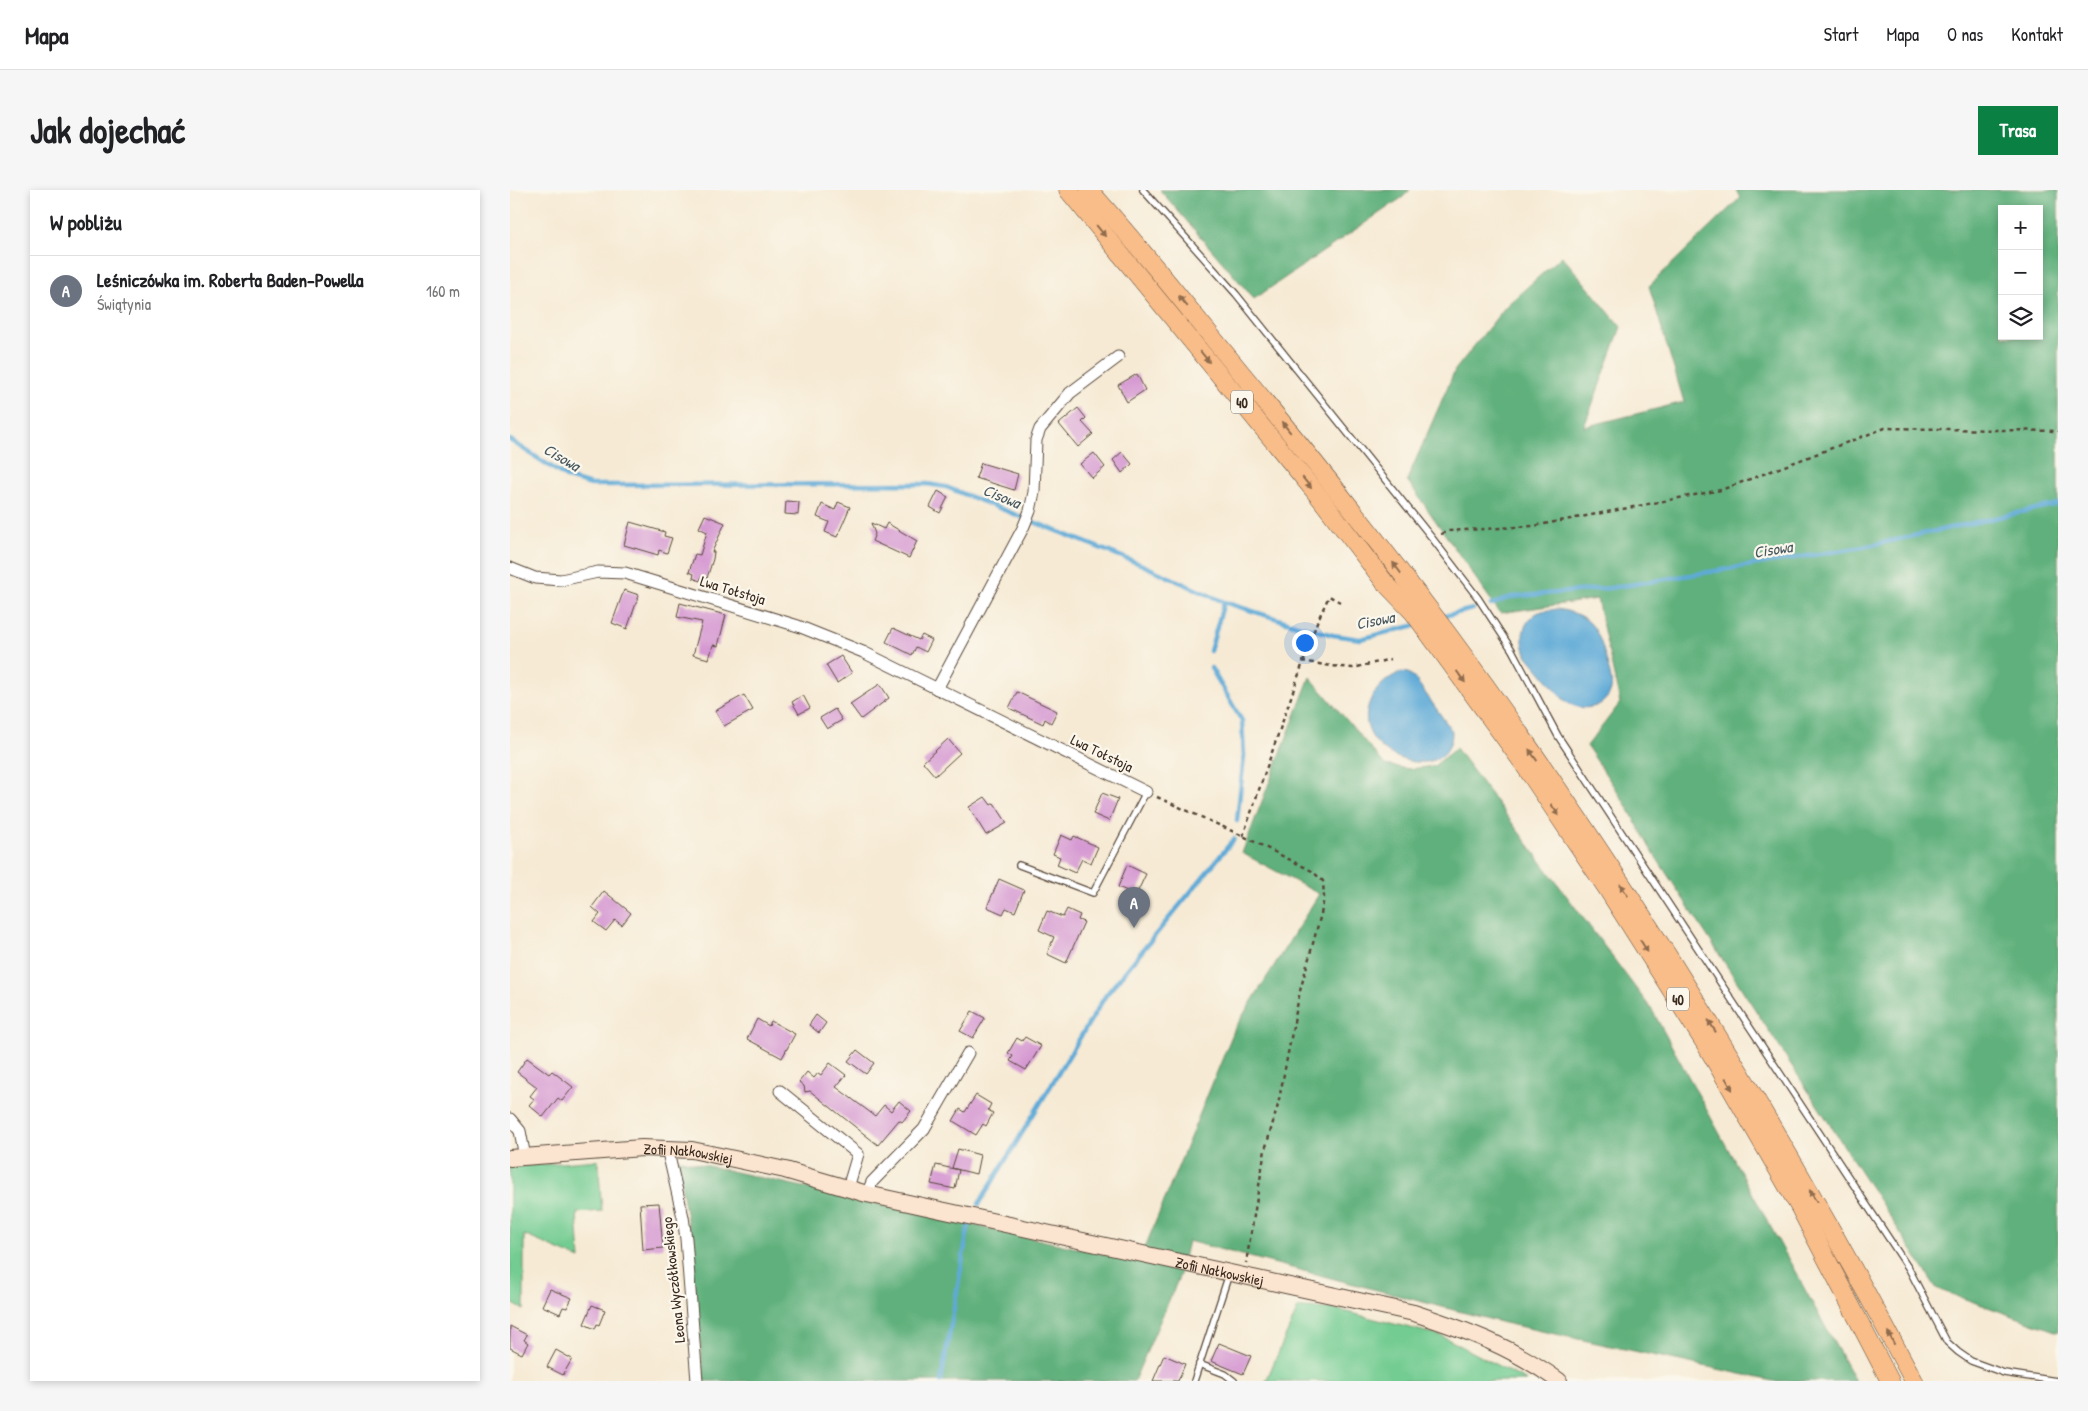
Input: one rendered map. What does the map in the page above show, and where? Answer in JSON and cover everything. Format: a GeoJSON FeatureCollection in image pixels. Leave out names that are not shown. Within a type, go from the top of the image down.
{"type":"FeatureCollection","features":[{"type":"Feature","properties":{"kind":"main road","name":"40"},"geometry":{"type":"LineString","coordinates":[[1068,190],[1325,505],[1386,584],[1420,609]]}},
{"type":"Feature","properties":{"kind":"main road","name":"40"},"geometry":{"type":"LineString","coordinates":[[1089,190],[1302,448],[1440,636],[1565,800],[1682,978],[1792,1159],[1869,1295],[1914,1381]]}},
{"type":"Feature","properties":{"kind":"main road","name":"40"},"geometry":{"type":"LineString","coordinates":[[1440,636],[1671,988],[1778,1168],[1843,1288],[1890,1381]]}},
{"type":"Feature","properties":{"kind":"street"},"geometry":{"type":"LineString","coordinates":[[937,689],[1023,528],[1030,511],[1034,492],[1036,440],[1040,429],[1070,394],[1118,357]]}},
{"type":"Feature","properties":{"kind":"street","name":"Lwa Tołstoja"},"geometry":{"type":"LineString","coordinates":[[510,568],[535,578],[561,580],[598,572],[625,573],[798,626],[863,652],[1146,792]]}},
{"type":"Feature","properties":{"kind":"street"},"geometry":{"type":"LineString","coordinates":[[867,1194],[872,1182],[924,1129],[968,1053]]}},
{"type":"Feature","properties":{"kind":"street"},"geometry":{"type":"LineString","coordinates":[[780,1091],[858,1154],[848,1188]]}},
{"type":"Feature","properties":{"kind":"street","name":"Zofii Nałkowskiej"},"geometry":{"type":"LineString","coordinates":[[510,1119],[520,1131],[517,1158],[604,1150],[667,1148],[717,1154],[785,1170],[867,1194],[1414,1313],[1461,1328],[1518,1353],[1559,1381]]}},
{"type":"Feature","properties":{"kind":"street","name":"Leona Wyczółkowskiego"},"geometry":{"type":"LineString","coordinates":[[667,1148],[683,1217],[686,1239],[697,1381]]}},
{"type":"Feature","properties":{"kind":"lane"},"geometry":{"type":"LineString","coordinates":[[1143,190],[1236,294],[1478,598],[1512,650],[1558,736],[1909,1269],[1937,1319],[1947,1342],[1971,1361],[1989,1369],[2018,1377],[2057,1381]]}},
{"type":"Feature","properties":{"kind":"lane"},"geometry":{"type":"LineString","coordinates":[[1020,865],[1093,893],[1146,792]]}},
{"type":"Feature","properties":{"kind":"lane"},"geometry":{"type":"LineString","coordinates":[[1194,1381],[1199,1364],[1236,1275]]}},
{"type":"Feature","properties":{"kind":"lane"},"geometry":{"type":"LineString","coordinates":[[1199,1364],[1225,1374],[1234,1381]]}},
{"type":"Feature","properties":{"kind":"path"},"geometry":{"type":"LineString","coordinates":[[1432,538],[1449,531],[1534,526],[1721,490],[1884,428],[2058,431]]}},
{"type":"Feature","properties":{"kind":"path"},"geometry":{"type":"LineString","coordinates":[[1243,836],[1310,638],[1329,596],[1340,602]]}},
{"type":"Feature","properties":{"kind":"path"},"geometry":{"type":"LineString","coordinates":[[1302,661],[1352,668],[1390,659]]}},
{"type":"Feature","properties":{"kind":"path"},"geometry":{"type":"LineString","coordinates":[[1146,792],[1243,836],[1312,871],[1323,881],[1324,898],[1300,991],[1278,1105],[1265,1150],[1236,1275]]}},
{"type":"Feature","properties":{"kind":"green space"},"geometry":{"type":"Polygon","coordinates":[[[1160,190],[1410,190],[1403,197],[1254,299],[1160,190]]]}},
{"type":"Feature","properties":{"kind":"green space"},"geometry":{"type":"Polygon","coordinates":[[[1736,190],[2058,190],[2058,1332],[1937,1289],[1650,848],[1628,808],[1587,746],[1620,703],[1597,599],[1500,613],[1407,480],[1455,370],[1506,306],[1562,256],[1621,327],[1584,427],[1684,402],[1649,286],[1740,198],[1736,190]]]}},
{"type":"Feature","properties":{"kind":"green space"},"geometry":{"type":"Polygon","coordinates":[[[1310,677],[1385,765],[1410,769],[1434,766],[1456,748],[1652,1010],[1855,1381],[1773,1381],[1504,1323],[1188,1241],[1180,1275],[1134,1381],[704,1381],[688,1225],[677,1159],[1139,1262],[1235,1028],[1319,894],[1242,853],[1310,677]]]}},
{"type":"Feature","properties":{"kind":"green space"},"geometry":{"type":"Polygon","coordinates":[[[598,1160],[602,1211],[577,1213],[580,1259],[524,1235],[524,1310],[510,1302],[510,1167],[598,1160]]]}},
{"type":"Feature","properties":{"kind":"green space"},"geometry":{"type":"Polygon","coordinates":[[[1298,1308],[1335,1309],[1442,1336],[1527,1381],[1266,1381],[1298,1308]]]}},
{"type":"Feature","properties":{"kind":"water"},"geometry":{"type":"Polygon","coordinates":[[[1557,609],[1579,615],[1587,620],[1601,641],[1610,673],[1611,690],[1608,697],[1597,706],[1583,708],[1564,700],[1527,656],[1523,644],[1523,633],[1528,622],[1539,612],[1557,609]]]}},
{"type":"Feature","properties":{"kind":"water"},"geometry":{"type":"Polygon","coordinates":[[[1402,672],[1414,677],[1452,731],[1448,749],[1436,759],[1419,762],[1401,759],[1385,750],[1372,736],[1366,719],[1371,699],[1384,683],[1402,672]]]}},
{"type":"Feature","properties":{"kind":"building"},"geometry":{"type":"Polygon","coordinates":[[[1137,374],[1145,390],[1127,402],[1118,385],[1137,374]]]}},
{"type":"Feature","properties":{"kind":"building"},"geometry":{"type":"Polygon","coordinates":[[[1078,408],[1086,418],[1082,422],[1093,434],[1078,447],[1059,424],[1078,408]]]}},
{"type":"Feature","properties":{"kind":"building"},"geometry":{"type":"Polygon","coordinates":[[[1122,452],[1132,464],[1122,473],[1113,460],[1122,452]]]}},
{"type":"Feature","properties":{"kind":"building"},"geometry":{"type":"Polygon","coordinates":[[[1094,453],[1105,467],[1092,478],[1080,464],[1094,453]]]}},
{"type":"Feature","properties":{"kind":"building"},"geometry":{"type":"Polygon","coordinates":[[[981,463],[1018,474],[1014,490],[976,478],[981,463]]]}},
{"type":"Feature","properties":{"kind":"building"},"geometry":{"type":"Polygon","coordinates":[[[938,491],[948,497],[940,513],[930,507],[938,491]]]}},
{"type":"Feature","properties":{"kind":"building"},"geometry":{"type":"Polygon","coordinates":[[[786,501],[799,502],[798,515],[785,514],[786,501]]]}},
{"type":"Feature","properties":{"kind":"building"},"geometry":{"type":"Polygon","coordinates":[[[838,502],[850,507],[837,537],[825,532],[829,522],[817,517],[822,504],[835,510],[838,502]]]}},
{"type":"Feature","properties":{"kind":"building"},"geometry":{"type":"Polygon","coordinates":[[[705,515],[725,523],[712,552],[714,552],[713,559],[707,578],[702,576],[700,581],[693,578],[694,574],[689,572],[695,554],[700,555],[707,532],[699,528],[705,515]]]}},
{"type":"Feature","properties":{"kind":"building"},"geometry":{"type":"Polygon","coordinates":[[[630,522],[665,532],[664,536],[672,538],[667,553],[659,550],[658,555],[624,545],[630,522]]]}},
{"type":"Feature","properties":{"kind":"building"},"geometry":{"type":"Polygon","coordinates":[[[871,523],[884,529],[887,523],[917,541],[909,558],[872,541],[875,534],[871,523]]]}},
{"type":"Feature","properties":{"kind":"building"},"geometry":{"type":"Polygon","coordinates":[[[624,590],[639,595],[627,629],[612,623],[624,590]]]}},
{"type":"Feature","properties":{"kind":"building"},"geometry":{"type":"Polygon","coordinates":[[[680,603],[726,615],[718,646],[713,645],[709,659],[693,655],[702,622],[677,617],[680,603]]]}},
{"type":"Feature","properties":{"kind":"building"},"geometry":{"type":"Polygon","coordinates":[[[893,628],[919,640],[922,635],[932,640],[926,652],[916,647],[912,655],[886,642],[893,628]]]}},
{"type":"Feature","properties":{"kind":"building"},"geometry":{"type":"Polygon","coordinates":[[[841,656],[852,673],[837,683],[826,665],[841,656]]]}},
{"type":"Feature","properties":{"kind":"building"},"geometry":{"type":"Polygon","coordinates":[[[880,684],[889,698],[861,719],[850,704],[880,684]]]}},
{"type":"Feature","properties":{"kind":"building"},"geometry":{"type":"Polygon","coordinates":[[[1017,692],[1057,711],[1051,723],[1045,719],[1043,724],[1009,708],[1017,692]]]}},
{"type":"Feature","properties":{"kind":"building"},"geometry":{"type":"Polygon","coordinates":[[[744,695],[753,710],[724,726],[715,711],[744,695]]]}},
{"type":"Feature","properties":{"kind":"building"},"geometry":{"type":"Polygon","coordinates":[[[803,695],[810,708],[799,714],[792,702],[803,695]]]}},
{"type":"Feature","properties":{"kind":"building"},"geometry":{"type":"Polygon","coordinates":[[[835,709],[842,720],[827,729],[820,718],[835,709]]]}},
{"type":"Feature","properties":{"kind":"building"},"geometry":{"type":"Polygon","coordinates":[[[948,739],[960,753],[935,776],[923,762],[948,739]]]}},
{"type":"Feature","properties":{"kind":"building"},"geometry":{"type":"Polygon","coordinates":[[[1102,793],[1118,799],[1109,821],[1093,814],[1102,793]]]}},
{"type":"Feature","properties":{"kind":"building"},"geometry":{"type":"Polygon","coordinates":[[[985,797],[991,805],[994,803],[1007,823],[986,835],[969,807],[985,797]]]}},
{"type":"Feature","properties":{"kind":"building"},"geometry":{"type":"Polygon","coordinates":[[[1061,835],[1072,840],[1074,836],[1098,847],[1091,863],[1082,859],[1075,873],[1057,865],[1060,857],[1053,854],[1061,835]]]}},
{"type":"Feature","properties":{"kind":"building"},"geometry":{"type":"Polygon","coordinates":[[[1127,865],[1146,874],[1136,895],[1118,887],[1127,865]]]}},
{"type":"Feature","properties":{"kind":"building"},"geometry":{"type":"Polygon","coordinates":[[[999,879],[1024,890],[1015,912],[1006,908],[1003,914],[987,907],[999,879]]]}},
{"type":"Feature","properties":{"kind":"building"},"geometry":{"type":"Polygon","coordinates":[[[604,891],[631,913],[622,925],[615,920],[606,931],[594,922],[600,914],[592,907],[604,891]]]}},
{"type":"Feature","properties":{"kind":"building"},"geometry":{"type":"Polygon","coordinates":[[[1067,909],[1080,915],[1078,920],[1084,922],[1066,963],[1047,954],[1054,937],[1039,930],[1047,911],[1063,917],[1067,909]]]}},
{"type":"Feature","properties":{"kind":"building"},"geometry":{"type":"Polygon","coordinates":[[[972,1011],[985,1018],[973,1038],[960,1031],[972,1011]]]}},
{"type":"Feature","properties":{"kind":"building"},"geometry":{"type":"Polygon","coordinates":[[[816,1015],[826,1023],[819,1033],[809,1025],[816,1015]]]}},
{"type":"Feature","properties":{"kind":"building"},"geometry":{"type":"Polygon","coordinates":[[[757,1019],[769,1026],[771,1021],[795,1034],[782,1058],[747,1039],[757,1019]]]}},
{"type":"Feature","properties":{"kind":"building"},"geometry":{"type":"Polygon","coordinates":[[[1025,1037],[1041,1046],[1026,1070],[1010,1061],[1013,1056],[1008,1053],[1017,1038],[1022,1041],[1025,1037]]]}},
{"type":"Feature","properties":{"kind":"building"},"geometry":{"type":"Polygon","coordinates":[[[857,1050],[874,1063],[866,1074],[848,1061],[857,1050]]]}},
{"type":"Feature","properties":{"kind":"building"},"geometry":{"type":"Polygon","coordinates":[[[527,1058],[549,1074],[552,1071],[573,1087],[562,1101],[558,1098],[543,1117],[529,1105],[534,1099],[530,1096],[537,1087],[517,1072],[527,1058]]]}},
{"type":"Feature","properties":{"kind":"building"},"geometry":{"type":"Polygon","coordinates":[[[830,1063],[846,1075],[836,1087],[875,1116],[884,1105],[891,1111],[899,1101],[911,1111],[902,1122],[899,1120],[878,1145],[810,1091],[805,1092],[804,1086],[799,1082],[807,1072],[814,1078],[818,1073],[821,1075],[830,1063]]]}},
{"type":"Feature","properties":{"kind":"building"},"geometry":{"type":"Polygon","coordinates":[[[976,1095],[991,1104],[988,1110],[993,1113],[986,1126],[983,1124],[976,1135],[953,1121],[960,1109],[965,1112],[976,1095]]]}},
{"type":"Feature","properties":{"kind":"building"},"geometry":{"type":"Polygon","coordinates":[[[958,1149],[980,1155],[976,1174],[952,1168],[958,1149]]]}},
{"type":"Feature","properties":{"kind":"building"},"geometry":{"type":"Polygon","coordinates":[[[936,1165],[959,1170],[955,1189],[931,1184],[936,1165]]]}},
{"type":"Feature","properties":{"kind":"building"},"geometry":{"type":"Polygon","coordinates":[[[659,1203],[663,1248],[643,1250],[640,1204],[659,1203]]]}},
{"type":"Feature","properties":{"kind":"building"},"geometry":{"type":"Polygon","coordinates":[[[550,1289],[572,1298],[567,1308],[563,1307],[560,1314],[542,1306],[550,1289]]]}},
{"type":"Feature","properties":{"kind":"building"},"geometry":{"type":"Polygon","coordinates":[[[592,1305],[605,1310],[599,1325],[597,1324],[595,1329],[584,1324],[592,1305]]]}},
{"type":"Feature","properties":{"kind":"building"},"geometry":{"type":"Polygon","coordinates":[[[510,1326],[527,1335],[524,1340],[528,1343],[522,1354],[510,1348],[510,1326]]]}},
{"type":"Feature","properties":{"kind":"building"},"geometry":{"type":"Polygon","coordinates":[[[1219,1343],[1251,1356],[1243,1374],[1211,1361],[1219,1343]]]}},
{"type":"Feature","properties":{"kind":"building"},"geometry":{"type":"Polygon","coordinates":[[[556,1350],[572,1359],[563,1375],[547,1367],[556,1350]]]}},
{"type":"Feature","properties":{"kind":"building"},"geometry":{"type":"Polygon","coordinates":[[[1164,1355],[1185,1364],[1178,1381],[1153,1381],[1164,1355]]]}},
{"type":"Feature","properties":{"kind":"waterway","name":"Cisowa"},"geometry":{"type":"LineString","coordinates":[[510,440],[568,478],[591,485],[927,484],[946,487],[1140,564],[1224,602],[1297,625],[1333,635],[1360,639],[1416,625]]}},
{"type":"Feature","properties":{"kind":"waterway","name":"Cisowa"},"geometry":{"type":"LineString","coordinates":[[1491,605],[1511,597],[1610,588],[1863,547],[2058,504]]}},
{"type":"Feature","properties":{"kind":"waterway"},"geometry":{"type":"LineString","coordinates":[[1210,651],[1224,602]]}},
{"type":"Feature","properties":{"kind":"waterway","name":"Cisowa"},"geometry":{"type":"LineString","coordinates":[[1440,617],[1473,609]]}},
{"type":"Feature","properties":{"kind":"waterway"},"geometry":{"type":"LineString","coordinates":[[1211,668],[1242,721],[1244,756],[1237,821]]}},
{"type":"Feature","properties":{"kind":"waterway"},"geometry":{"type":"LineString","coordinates":[[979,1204],[1106,995],[1234,839]]}},
{"type":"Feature","properties":{"kind":"waterway"},"geometry":{"type":"LineString","coordinates":[[941,1381],[969,1223]]}},
{"type":"Feature","properties":{"kind":"place","name":"Leśniczówka im. Roberta Baden-Powella"},"geometry":{"type":"Point","coordinates":[1134,928]}}]}
